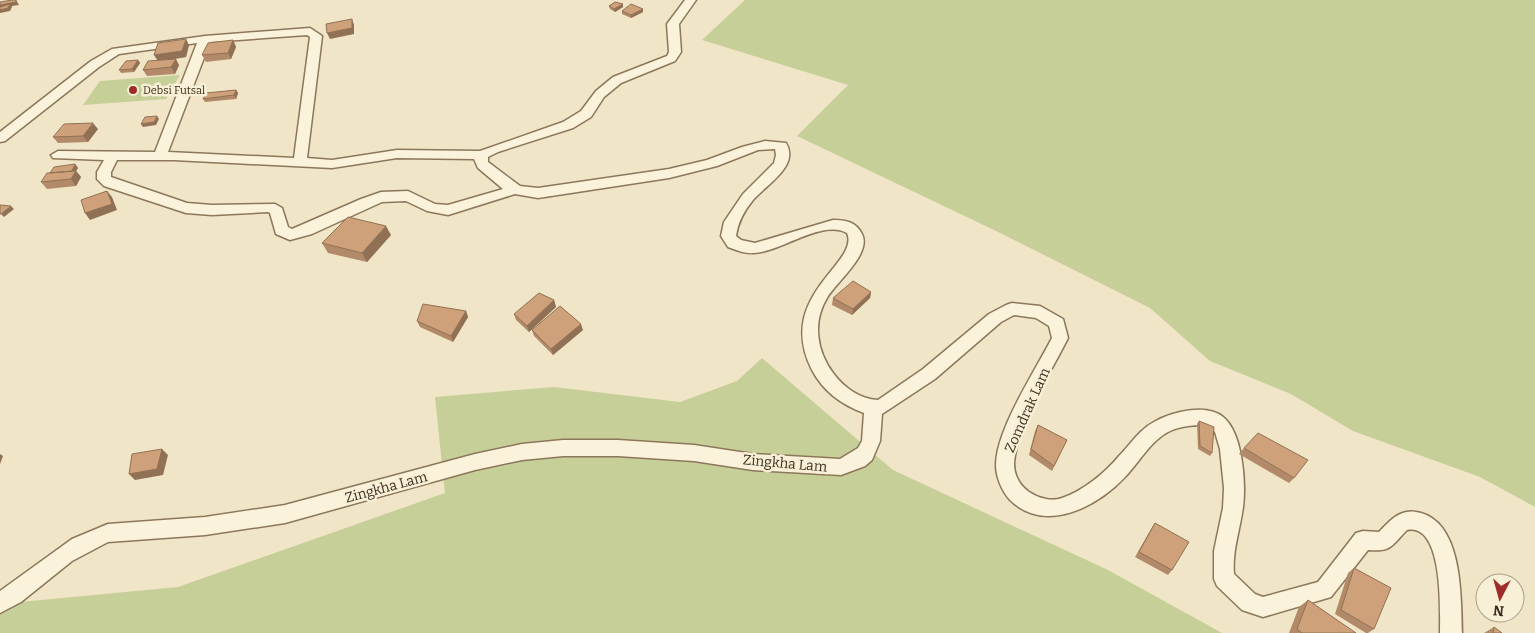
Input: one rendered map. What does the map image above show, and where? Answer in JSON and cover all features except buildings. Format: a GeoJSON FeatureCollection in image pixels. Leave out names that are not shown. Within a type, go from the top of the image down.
{"type":"FeatureCollection","features":[{"type":"Feature","properties":{"kind":"street"},"geometry":{"type":"LineString","coordinates":[[58,155],[160,156],[345,164],[397,154],[482,155],[493,149],[548,133],[568,125],[586,114],[600,94],[617,80],[671,58],[675,52],[673,24],[691,0]]}},
{"type":"Feature","properties":{"kind":"street"},"geometry":{"type":"LineString","coordinates":[[0,138],[110,54],[124,49],[152,44],[302,31],[315,33],[316,36],[300,163]]}},
{"type":"Feature","properties":{"kind":"street"},"geometry":{"type":"LineString","coordinates":[[160,156],[205,39]]}},
{"type":"Feature","properties":{"kind":"street"},"geometry":{"type":"LineString","coordinates":[[482,155],[480,160],[483,165],[514,190],[528,194],[630,182],[700,167],[762,145],[780,146],[783,154],[780,164],[748,197],[735,216],[729,228],[729,240],[742,247],[757,248],[775,244],[823,226],[840,225],[851,228],[854,231],[856,238],[851,257],[819,298],[809,327],[811,352],[818,367],[830,382],[862,405],[873,409]]}},
{"type":"Feature","properties":{"kind":"street"},"geometry":{"type":"LineString","coordinates":[[113,155],[103,177],[109,183],[186,208],[212,210],[270,207],[278,211],[282,230],[290,234],[307,230],[366,202],[381,197],[408,196],[432,208],[448,210],[514,190]]}},
{"type":"Feature","properties":{"kind":"street","name":"Zomdrak Lam"},"geometry":{"type":"LineString","coordinates":[[873,409],[882,407],[928,374],[995,318],[1012,309],[1040,312],[1057,324],[1060,338],[1014,432],[1004,462],[1008,485],[1028,502],[1049,508],[1063,507],[1113,476],[1161,427],[1195,417],[1208,418],[1216,421],[1226,434],[1231,454],[1234,506],[1222,557],[1224,579],[1249,603],[1263,607],[1324,590],[1363,540],[1383,542],[1403,522],[1416,520],[1428,524],[1437,533],[1449,574],[1451,633]]}},
{"type":"Feature","properties":{"kind":"street","name":"Zingkha Lam"},"geometry":{"type":"LineString","coordinates":[[0,603],[71,551],[96,536],[121,532],[205,526],[285,514],[475,462],[522,452],[563,448],[618,448],[694,453],[753,462],[841,467],[858,460],[865,454],[871,441],[873,409]]}},
{"type":"Feature","properties":{"kind":"green space"},"geometry":{"type":"Polygon","coordinates":[[[745,0],[1535,0],[1535,507],[1480,477],[1353,431],[1291,394],[1210,361],[1150,308],[994,230],[797,136],[848,85],[702,40],[745,0]]]}},
{"type":"Feature","properties":{"kind":"green space","name":"Debsi Futsal"},"geometry":{"type":"Polygon","coordinates":[[[180,75],[166,99],[83,105],[100,81],[180,75]]]}},
{"type":"Feature","properties":{"kind":"green space"},"geometry":{"type":"Polygon","coordinates":[[[762,358],[893,470],[1108,570],[1222,633],[0,633],[0,609],[20,602],[178,587],[445,493],[435,397],[554,387],[680,402],[737,381],[762,358]]]}},
{"type":"Feature","properties":{"kind":"place","name":"Debsi Futsal"},"geometry":{"type":"Point","coordinates":[133,90]}}]}
